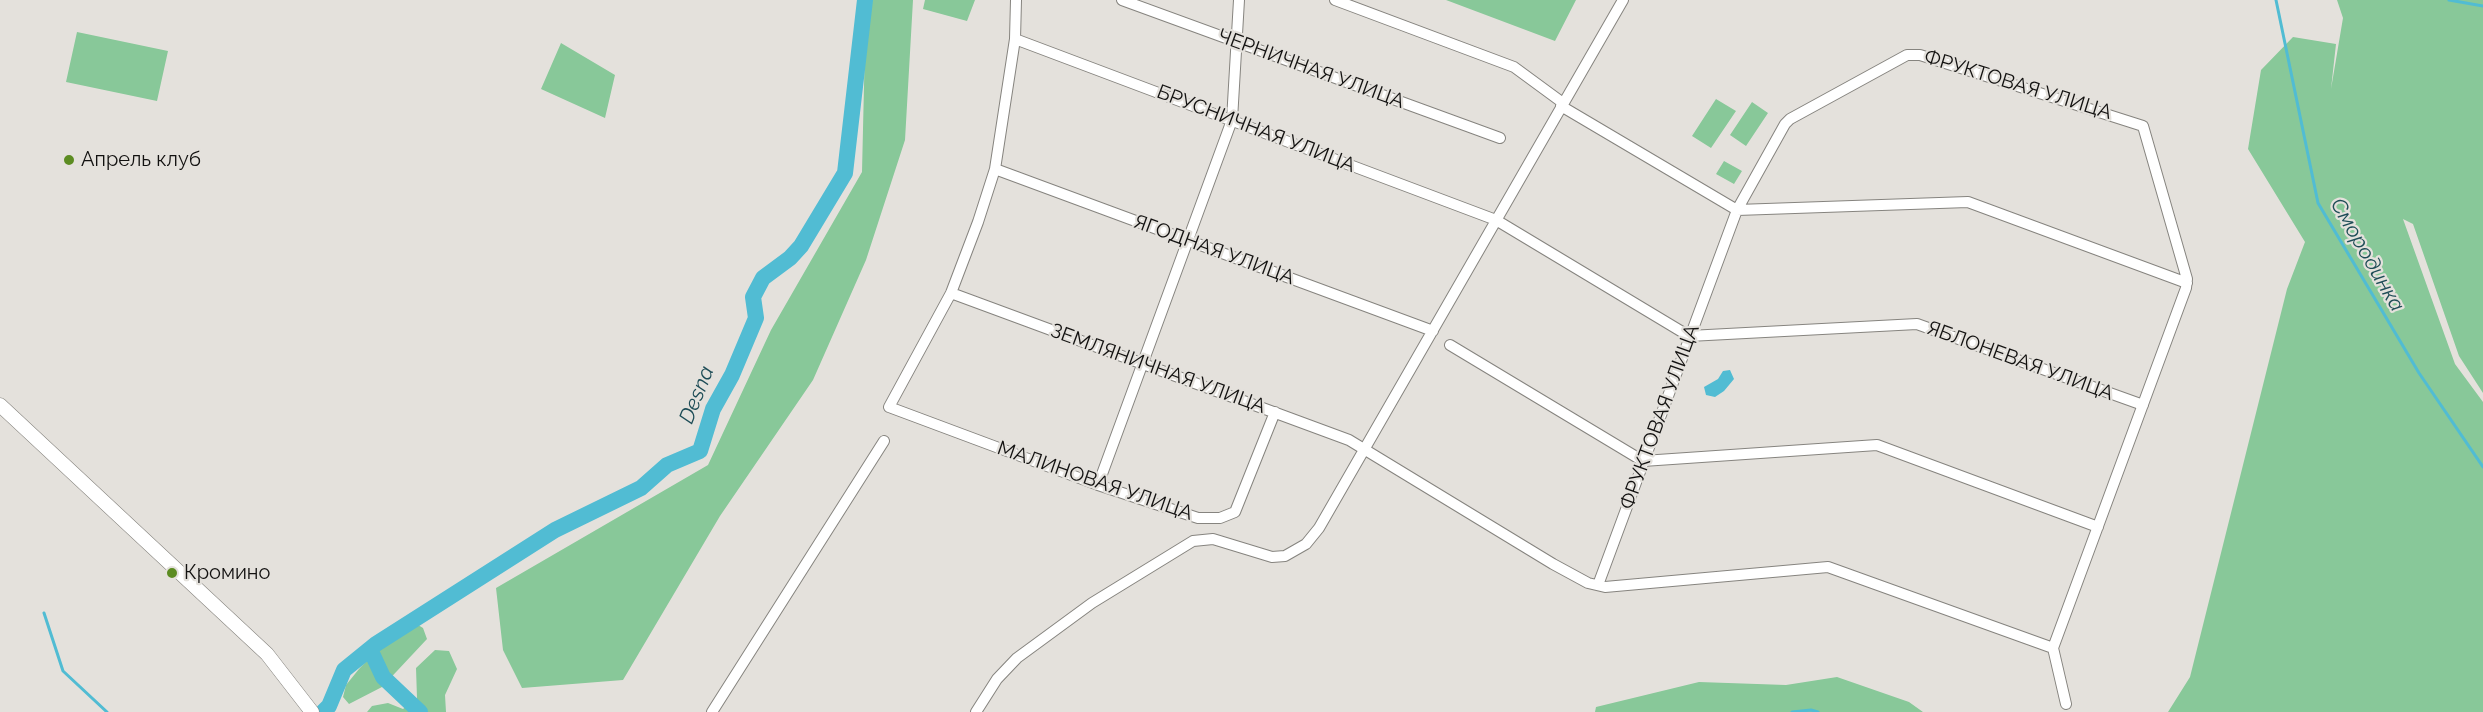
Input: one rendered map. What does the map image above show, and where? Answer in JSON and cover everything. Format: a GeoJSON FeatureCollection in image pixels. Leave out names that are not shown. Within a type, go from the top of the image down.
{"type":"FeatureCollection","features":[{"type":"Feature","properties":{"kind":"street"},"geometry":{"type":"LineString","coordinates":[[951,293],[978,222],[994,169],[1015,39],[1016,0]]}},
{"type":"Feature","properties":{"kind":"street","name":"ЧЕРНИЧНАЯ УЛИЦА"},"geometry":{"type":"LineString","coordinates":[[1122,0],[1500,138]]}},
{"type":"Feature","properties":{"kind":"street"},"geometry":{"type":"LineString","coordinates":[[1098,485],[1232,120],[1239,0]]}},
{"type":"Feature","properties":{"kind":"street"},"geometry":{"type":"LineString","coordinates":[[1335,0],[1514,67],[1562,104],[1737,210],[1968,202],[2187,283],[2053,648],[2066,704]]}},
{"type":"Feature","properties":{"kind":"street"},"geometry":{"type":"LineString","coordinates":[[976,712],[997,679],[1017,658],[1092,603],[1193,541],[1213,539],[1272,557],[1285,556],[1306,544],[1319,528],[1623,0]]}},
{"type":"Feature","properties":{"kind":"street","name":"БРУСНИЧНАЯ УЛИЦА"},"geometry":{"type":"LineString","coordinates":[[1015,39],[1496,220]]}},
{"type":"Feature","properties":{"kind":"street","name":"ФРУКТОВАЯ УЛИЦА"},"geometry":{"type":"LineString","coordinates":[[1598,585],[1737,210],[1787,122],[1907,55],[1916,54],[2143,126],[2187,283]]}},
{"type":"Feature","properties":{"kind":"street","name":"ЯГОДНАЯ УЛИЦА"},"geometry":{"type":"LineString","coordinates":[[994,169],[1432,331]]}},
{"type":"Feature","properties":{"kind":"street"},"geometry":{"type":"LineString","coordinates":[[1496,220],[1689,336]]}},
{"type":"Feature","properties":{"kind":"street","name":"ЗЕМЛЯНИЧНАЯ УЛИЦА"},"geometry":{"type":"LineString","coordinates":[[951,293],[1275,412],[1348,440],[1364,450]]}},
{"type":"Feature","properties":{"kind":"street","name":"МАЛИНОВАЯ УЛИЦА"},"geometry":{"type":"LineString","coordinates":[[951,293],[889,407],[1098,485],[1198,518],[1220,518],[1235,512],[1275,412]]}},
{"type":"Feature","properties":{"kind":"street","name":"ЯБЛОНЕВАЯ УЛИЦА"},"geometry":{"type":"LineString","coordinates":[[1689,336],[1917,324],[2142,405]]}},
{"type":"Feature","properties":{"kind":"street"},"geometry":{"type":"LineString","coordinates":[[1450,345],[1643,461],[1877,446],[2098,527]]}},
{"type":"Feature","properties":{"kind":"street"},"geometry":{"type":"LineString","coordinates":[[0,405],[267,654],[312,712]]}},
{"type":"Feature","properties":{"kind":"street"},"geometry":{"type":"LineString","coordinates":[[712,712],[884,441]]}},
{"type":"Feature","properties":{"kind":"street"},"geometry":{"type":"LineString","coordinates":[[1364,450],[1553,564],[1598,585],[1605,587],[1828,567],[2053,648]]}},
{"type":"Feature","properties":{"kind":"green space"},"geometry":{"type":"Polygon","coordinates":[[[866,0],[913,0],[905,140],[866,260],[813,380],[720,516],[623,680],[522,688],[503,650],[496,588],[708,465],[771,330],[862,172],[866,0]]]}},
{"type":"Feature","properties":{"kind":"green space"},"geometry":{"type":"Polygon","coordinates":[[[925,0],[975,0],[967,21],[923,9],[925,0]]]}},
{"type":"Feature","properties":{"kind":"green space"},"geometry":{"type":"Polygon","coordinates":[[[1446,0],[1576,0],[1555,41],[1446,0]]]}},
{"type":"Feature","properties":{"kind":"green space"},"geometry":{"type":"Polygon","coordinates":[[[2337,0],[2483,0],[2483,393],[2459,356],[2413,224],[2403,219],[2455,364],[2483,402],[2483,712],[2168,712],[2190,677],[2287,289],[2305,242],[2248,149],[2261,70],[2293,37],[2336,44],[2331,89],[2343,18],[2337,0]]]}},
{"type":"Feature","properties":{"kind":"green space"},"geometry":{"type":"Polygon","coordinates":[[[77,32],[168,51],[157,101],[66,82],[77,32]]]}},
{"type":"Feature","properties":{"kind":"green space"},"geometry":{"type":"Polygon","coordinates":[[[561,43],[615,75],[605,118],[541,89],[561,43]]]}},
{"type":"Feature","properties":{"kind":"green space"},"geometry":{"type":"Polygon","coordinates":[[[1716,99],[1736,111],[1711,148],[1692,136],[1716,99]]]}},
{"type":"Feature","properties":{"kind":"green space"},"geometry":{"type":"Polygon","coordinates":[[[1752,102],[1768,113],[1746,146],[1730,135],[1752,102]]]}},
{"type":"Feature","properties":{"kind":"green space"},"geometry":{"type":"Polygon","coordinates":[[[1724,161],[1742,171],[1734,184],[1716,174],[1724,161]]]}},
{"type":"Feature","properties":{"kind":"green space"},"geometry":{"type":"Polygon","coordinates":[[[415,623],[423,628],[427,639],[382,687],[349,704],[343,697],[346,685],[359,669],[381,646],[415,623]]]}},
{"type":"Feature","properties":{"kind":"green space"},"geometry":{"type":"Polygon","coordinates":[[[435,650],[449,651],[457,669],[445,695],[446,712],[367,712],[372,706],[388,703],[403,709],[417,698],[416,668],[435,650]]]}},
{"type":"Feature","properties":{"kind":"green space"},"geometry":{"type":"Polygon","coordinates":[[[1837,677],[1909,702],[1923,712],[1595,712],[1596,707],[1699,682],[1786,685],[1837,677]]]}},
{"type":"Feature","properties":{"kind":"water"},"geometry":{"type":"Polygon","coordinates":[[[1730,370],[1734,379],[1724,391],[1715,397],[1706,395],[1704,387],[1718,379],[1723,371],[1730,370]]]}},
{"type":"Feature","properties":{"kind":"waterway","name":"Desna"},"geometry":{"type":"LineString","coordinates":[[323,712],[329,706],[344,670],[376,644],[555,530],[641,488],[667,465],[700,451],[713,409],[732,375],[756,318],[753,297],[763,278],[790,258],[801,246],[845,173],[865,0]]}},
{"type":"Feature","properties":{"kind":"waterway","name":"Смородинка"},"geometry":{"type":"LineString","coordinates":[[2276,0],[2318,203],[2419,373],[2483,467]]}},
{"type":"Feature","properties":{"kind":"waterway"},"geometry":{"type":"LineString","coordinates":[[2449,0],[2483,6]]}},
{"type":"Feature","properties":{"kind":"waterway"},"geometry":{"type":"LineString","coordinates":[[44,613],[63,671],[107,712]]}},
{"type":"Feature","properties":{"kind":"waterway"},"geometry":{"type":"LineString","coordinates":[[370,649],[383,677],[420,712]]}},
{"type":"Feature","properties":{"kind":"waterway"},"geometry":{"type":"LineString","coordinates":[[1792,712],[1811,710],[1818,712]]}},
{"type":"Feature","properties":{"kind":"place","name":"Апрель клуб"},"geometry":{"type":"Point","coordinates":[69,160]}},
{"type":"Feature","properties":{"kind":"place","name":"Кромино"},"geometry":{"type":"Point","coordinates":[172,573]}}]}
